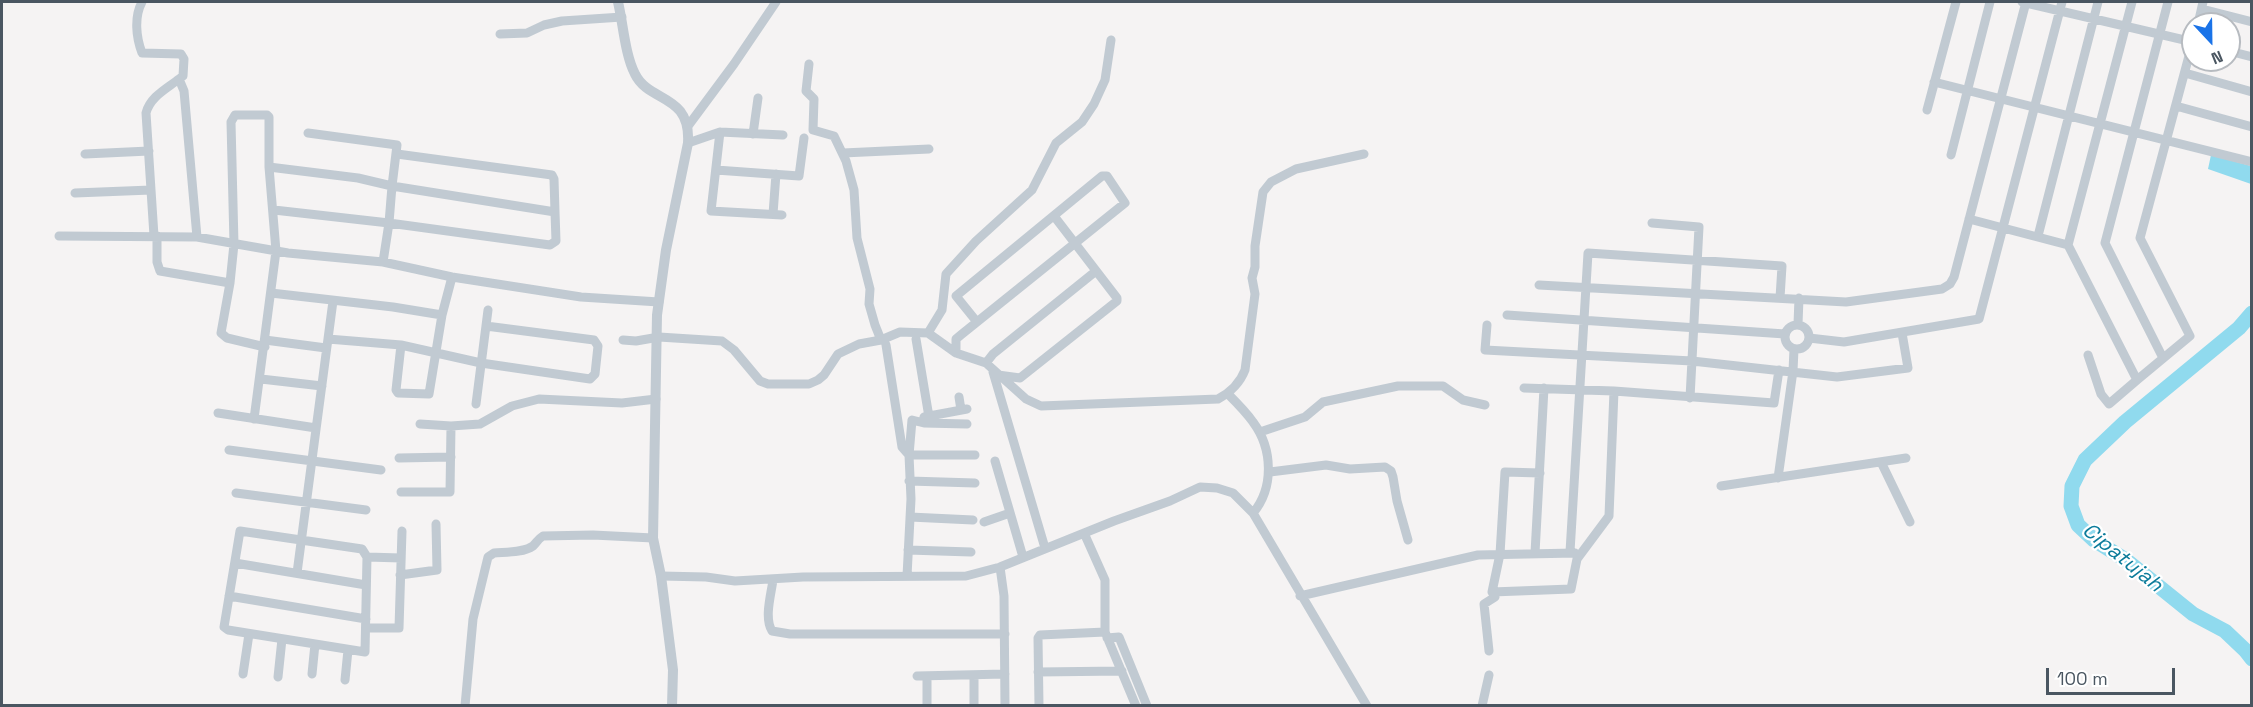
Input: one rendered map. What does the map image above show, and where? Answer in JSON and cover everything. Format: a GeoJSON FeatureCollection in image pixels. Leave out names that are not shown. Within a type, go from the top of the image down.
{"type":"FeatureCollection","features":[{"type":"Feature","properties":{"kind":"street"},"geometry":{"type":"LineString","coordinates":[[142,2],[138,10],[137,33],[141,51],[181,54],[184,59],[183,76],[148,105],[146,113],[157,262],[160,271],[230,283]]}},
{"type":"Feature","properties":{"kind":"street"},"geometry":{"type":"LineString","coordinates":[[618,2],[636,77],[644,85],[671,101],[688,126],[688,143],[666,250],[659,302],[656,399],[653,538],[661,576],[673,670],[672,705]]}},
{"type":"Feature","properties":{"kind":"street"},"geometry":{"type":"LineString","coordinates":[[688,126],[776,2]]}},
{"type":"Feature","properties":{"kind":"street"},"geometry":{"type":"LineString","coordinates":[[1926,110],[1956,2]]}},
{"type":"Feature","properties":{"kind":"street"},"geometry":{"type":"LineString","coordinates":[[1951,155],[1990,2]]}},
{"type":"Feature","properties":{"kind":"street"},"geometry":{"type":"LineString","coordinates":[[1539,285],[1846,302],[1942,289],[1950,284],[1954,277],[2025,2],[2061,6],[2094,18],[2181,39]]}},
{"type":"Feature","properties":{"kind":"street"},"geometry":{"type":"LineString","coordinates":[[2038,237],[2098,2]]}},
{"type":"Feature","properties":{"kind":"street"},"geometry":{"type":"LineString","coordinates":[[2132,2],[2068,244],[2137,380]]}},
{"type":"Feature","properties":{"kind":"street"},"geometry":{"type":"LineString","coordinates":[[2163,358],[2105,243],[2168,2]]}},
{"type":"Feature","properties":{"kind":"street"},"geometry":{"type":"LineString","coordinates":[[2203,5],[2252,22]]}},
{"type":"Feature","properties":{"kind":"street"},"geometry":{"type":"LineString","coordinates":[[1809,338],[1844,342],[1979,319],[2061,6]]}},
{"type":"Feature","properties":{"kind":"street"},"geometry":{"type":"LineString","coordinates":[[500,34],[527,33],[544,25],[562,21],[622,17]]}},
{"type":"Feature","properties":{"kind":"street"},"geometry":{"type":"LineString","coordinates":[[928,333],[942,310],[946,274],[976,241],[1032,190],[1056,143],[1082,123],[1094,104],[1105,80],[1111,40]]}},
{"type":"Feature","properties":{"kind":"street"},"geometry":{"type":"LineString","coordinates":[[809,64],[806,91],[814,99],[813,130],[834,136],[843,153],[854,190],[857,238],[870,289],[869,304],[875,325],[884,342],[902,447],[909,455],[975,455]]}},
{"type":"Feature","properties":{"kind":"street"},"geometry":{"type":"LineString","coordinates":[[2088,355],[2101,394],[2109,404],[2190,336],[2140,238],[2185,73],[2252,92]]}},
{"type":"Feature","properties":{"kind":"street"},"geometry":{"type":"LineString","coordinates":[[179,79],[184,91],[197,237]]}},
{"type":"Feature","properties":{"kind":"street"},"geometry":{"type":"LineString","coordinates":[[1934,82],[2252,162]]}},
{"type":"Feature","properties":{"kind":"street"},"geometry":{"type":"LineString","coordinates":[[753,134],[758,98]]}},
{"type":"Feature","properties":{"kind":"street"},"geometry":{"type":"LineString","coordinates":[[2176,106],[2252,127]]}},
{"type":"Feature","properties":{"kind":"street"},"geometry":{"type":"LineString","coordinates":[[254,419],[261,379],[265,343],[276,251],[269,167],[269,117],[261,114],[235,115],[231,122],[234,244],[230,283],[220,333],[227,338],[265,343],[401,345],[481,363],[590,379],[596,374],[598,346],[594,340],[486,326]]}},
{"type":"Feature","properties":{"kind":"street"},"geometry":{"type":"LineString","coordinates":[[688,143],[720,132],[783,135]]}},
{"type":"Feature","properties":{"kind":"street"},"geometry":{"type":"LineString","coordinates":[[720,132],[711,211],[778,215],[776,174]]}},
{"type":"Feature","properties":{"kind":"street"},"geometry":{"type":"LineString","coordinates":[[308,133],[395,144],[398,147],[383,262]]}},
{"type":"Feature","properties":{"kind":"street"},"geometry":{"type":"LineString","coordinates":[[716,170],[799,176],[804,138]]}},
{"type":"Feature","properties":{"kind":"street"},"geometry":{"type":"LineString","coordinates":[[843,153],[929,149]]}},
{"type":"Feature","properties":{"kind":"street"},"geometry":{"type":"LineString","coordinates":[[85,154],[149,151]]}},
{"type":"Feature","properties":{"kind":"street"},"geometry":{"type":"LineString","coordinates":[[274,210],[550,245],[556,241],[552,175],[397,154]]}},
{"type":"Feature","properties":{"kind":"street"},"geometry":{"type":"LineString","coordinates":[[623,340],[636,341],[658,337],[722,341],[734,350],[760,381],[768,384],[809,384],[818,380],[838,354],[859,344],[884,342],[900,332],[928,333],[956,353],[989,365],[1026,399],[1041,406],[1218,399],[1228,394],[1241,380],[1245,370],[1255,294],[1252,278],[1255,267],[1254,246],[1263,192],[1271,182],[1296,169],[1364,154]]}},
{"type":"Feature","properties":{"kind":"street"},"geometry":{"type":"LineString","coordinates":[[269,167],[358,178],[392,186],[555,212]]}},
{"type":"Feature","properties":{"kind":"street"},"geometry":{"type":"LineString","coordinates":[[956,353],[956,339],[1125,203],[1107,176],[1102,176],[956,296],[977,322]]}},
{"type":"Feature","properties":{"kind":"street"},"geometry":{"type":"LineString","coordinates":[[75,193],[151,190]]}},
{"type":"Feature","properties":{"kind":"street"},"geometry":{"type":"LineString","coordinates":[[998,375],[1020,378],[1117,301],[1054,216]]}},
{"type":"Feature","properties":{"kind":"street"},"geometry":{"type":"LineString","coordinates":[[1969,219],[2068,244]]}},
{"type":"Feature","properties":{"kind":"street"},"geometry":{"type":"LineString","coordinates":[[1652,223],[1699,227],[1690,398]]}},
{"type":"Feature","properties":{"kind":"street"},"geometry":{"type":"LineString","coordinates":[[59,236],[197,237],[276,251],[383,262],[452,277],[581,297],[659,302]]}},
{"type":"Feature","properties":{"kind":"street"},"geometry":{"type":"LineString","coordinates":[[1570,552],[1588,253],[1782,266],[1780,298]]}},
{"type":"Feature","properties":{"kind":"street"},"geometry":{"type":"LineString","coordinates":[[1045,548],[989,365],[993,354],[1096,271]]}},
{"type":"Feature","properties":{"kind":"street"},"geometry":{"type":"LineString","coordinates":[[401,345],[395,387],[398,393],[426,395],[430,393],[442,315],[452,277]]}},
{"type":"Feature","properties":{"kind":"street"},"geometry":{"type":"LineString","coordinates":[[271,294],[393,307],[442,315]]}},
{"type":"Feature","properties":{"kind":"street"},"geometry":{"type":"LineString","coordinates":[[1798,298],[1798,324]]}},
{"type":"Feature","properties":{"kind":"street"},"geometry":{"type":"LineString","coordinates":[[297,573],[333,301]]}},
{"type":"Feature","properties":{"kind":"street"},"geometry":{"type":"LineString","coordinates":[[476,404],[488,310]]}},
{"type":"Feature","properties":{"kind":"street"},"geometry":{"type":"LineString","coordinates":[[1507,315],[1694,330],[1785,334]]}},
{"type":"Feature","properties":{"kind":"street"},"geometry":{"type":"LineString","coordinates":[[1798,324],[1806,328],[1809,338],[1805,346],[1794,349],[1788,345],[1785,334],[1789,327],[1798,324]]}},
{"type":"Feature","properties":{"kind":"street"},"geometry":{"type":"LineString","coordinates":[[1487,325],[1485,350],[1692,361],[1837,377],[1908,368],[1902,333]]}},
{"type":"Feature","properties":{"kind":"street"},"geometry":{"type":"LineString","coordinates":[[916,339],[929,417]]}},
{"type":"Feature","properties":{"kind":"street"},"geometry":{"type":"LineString","coordinates":[[1778,478],[1794,349]]}},
{"type":"Feature","properties":{"kind":"street"},"geometry":{"type":"LineString","coordinates":[[1524,388],[1614,391],[1774,403],[1779,370]]}},
{"type":"Feature","properties":{"kind":"street"},"geometry":{"type":"LineString","coordinates":[[261,379],[322,386]]}},
{"type":"Feature","properties":{"kind":"street"},"geometry":{"type":"LineString","coordinates":[[1260,432],[1305,417],[1323,402],[1398,386],[1443,386],[1463,400],[1485,405]]}},
{"type":"Feature","properties":{"kind":"street"},"geometry":{"type":"LineString","coordinates":[[1535,553],[1544,388]]}},
{"type":"Feature","properties":{"kind":"street"},"geometry":{"type":"LineString","coordinates":[[1492,592],[1571,589],[1581,553],[1609,516],[1614,391]]}},
{"type":"Feature","properties":{"kind":"street"},"geometry":{"type":"LineString","coordinates":[[1228,394],[1260,432],[1270,472],[1262,502],[1253,513]]}},
{"type":"Feature","properties":{"kind":"street"},"geometry":{"type":"LineString","coordinates":[[899,423],[964,410],[959,397]]}},
{"type":"Feature","properties":{"kind":"street"},"geometry":{"type":"LineString","coordinates":[[420,424],[450,426],[480,424],[512,406],[539,399],[622,403],[656,399]]}},
{"type":"Feature","properties":{"kind":"street"},"geometry":{"type":"LineString","coordinates":[[218,413],[316,428]]}},
{"type":"Feature","properties":{"kind":"street"},"geometry":{"type":"LineString","coordinates":[[912,420],[924,423],[967,424]]}},
{"type":"Feature","properties":{"kind":"street"},"geometry":{"type":"LineString","coordinates":[[907,576],[910,517],[909,455],[912,420]]}},
{"type":"Feature","properties":{"kind":"street"},"geometry":{"type":"LineString","coordinates":[[401,492],[450,492],[450,426]]}},
{"type":"Feature","properties":{"kind":"street"},"geometry":{"type":"LineString","coordinates":[[229,450],[381,470]]}},
{"type":"Feature","properties":{"kind":"street"},"geometry":{"type":"LineString","coordinates":[[399,458],[451,457]]}},
{"type":"Feature","properties":{"kind":"street"},"geometry":{"type":"LineString","coordinates":[[1721,486],[1906,458]]}},
{"type":"Feature","properties":{"kind":"street"},"geometry":{"type":"LineString","coordinates":[[994,461],[1023,558]]}},
{"type":"Feature","properties":{"kind":"street"},"geometry":{"type":"LineString","coordinates":[[1881,462],[1910,522]]}},
{"type":"Feature","properties":{"kind":"street"},"geometry":{"type":"LineString","coordinates":[[1270,472],[1326,465],[1350,469],[1385,467],[1394,477],[1397,501],[1408,540]]}},
{"type":"Feature","properties":{"kind":"street"},"geometry":{"type":"LineString","coordinates":[[1489,651],[1484,604],[1495,597],[1492,592],[1500,554],[1505,472],[1540,472]]}},
{"type":"Feature","properties":{"kind":"street"},"geometry":{"type":"LineString","coordinates":[[909,481],[975,483]]}},
{"type":"Feature","properties":{"kind":"street"},"geometry":{"type":"LineString","coordinates":[[661,576],[706,577],[735,581],[803,577],[966,576],[1000,567],[1170,501],[1200,487],[1217,488],[1233,493],[1253,513],[1300,596],[1367,705]]}},
{"type":"Feature","properties":{"kind":"street"},"geometry":{"type":"LineString","coordinates":[[236,493],[366,510]]}},
{"type":"Feature","properties":{"kind":"street"},"geometry":{"type":"LineString","coordinates":[[984,522],[1010,513]]}},
{"type":"Feature","properties":{"kind":"street"},"geometry":{"type":"LineString","coordinates":[[910,517],[973,520]]}},
{"type":"Feature","properties":{"kind":"street"},"geometry":{"type":"LineString","coordinates":[[400,575],[437,570],[436,524]]}},
{"type":"Feature","properties":{"kind":"street"},"geometry":{"type":"LineString","coordinates":[[240,531],[362,549],[367,557],[365,652],[249,634],[228,630],[224,627],[240,531]]}},
{"type":"Feature","properties":{"kind":"street"},"geometry":{"type":"LineString","coordinates":[[229,596],[399,628],[402,531]]}},
{"type":"Feature","properties":{"kind":"street"},"geometry":{"type":"LineString","coordinates":[[1084,533],[1105,580],[1106,635],[1137,705]]}},
{"type":"Feature","properties":{"kind":"street"},"geometry":{"type":"LineString","coordinates":[[465,705],[474,619],[488,558],[494,553],[530,548],[543,536],[593,535],[653,538]]}},
{"type":"Feature","properties":{"kind":"street"},"geometry":{"type":"LineString","coordinates":[[908,550],[971,552]]}},
{"type":"Feature","properties":{"kind":"street"},"geometry":{"type":"LineString","coordinates":[[1300,596],[1478,555],[1581,553]]}},
{"type":"Feature","properties":{"kind":"street"},"geometry":{"type":"LineString","coordinates":[[367,557],[401,558]]}},
{"type":"Feature","properties":{"kind":"street"},"geometry":{"type":"LineString","coordinates":[[235,563],[366,585]]}},
{"type":"Feature","properties":{"kind":"street"},"geometry":{"type":"LineString","coordinates":[[1000,567],[1005,596],[1005,705]]}},
{"type":"Feature","properties":{"kind":"street"},"geometry":{"type":"LineString","coordinates":[[773,580],[769,609],[772,631],[790,634],[1005,634]]}},
{"type":"Feature","properties":{"kind":"street"},"geometry":{"type":"LineString","coordinates":[[243,674],[249,634]]}},
{"type":"Feature","properties":{"kind":"street"},"geometry":{"type":"LineString","coordinates":[[1039,705],[1038,638],[1040,635],[1106,635],[1119,636],[1147,705]]}},
{"type":"Feature","properties":{"kind":"street"},"geometry":{"type":"LineString","coordinates":[[278,677],[282,639]]}},
{"type":"Feature","properties":{"kind":"street"},"geometry":{"type":"LineString","coordinates":[[312,674],[315,644]]}},
{"type":"Feature","properties":{"kind":"street"},"geometry":{"type":"LineString","coordinates":[[1113,651],[1124,647]]}},
{"type":"Feature","properties":{"kind":"street"},"geometry":{"type":"LineString","coordinates":[[345,680],[348,650]]}},
{"type":"Feature","properties":{"kind":"street"},"geometry":{"type":"LineString","coordinates":[[1038,672],[1122,671]]}},
{"type":"Feature","properties":{"kind":"street"},"geometry":{"type":"LineString","coordinates":[[927,705],[922,676],[1005,674]]}},
{"type":"Feature","properties":{"kind":"street"},"geometry":{"type":"LineString","coordinates":[[974,675],[974,705]]}},
{"type":"Feature","properties":{"kind":"street"},"geometry":{"type":"LineString","coordinates":[[1482,705],[1489,675]]}},
{"type":"Feature","properties":{"kind":"water"},"geometry":{"type":"Polygon","coordinates":[[[2211,155],[2251,166],[2251,184],[2208,169],[2211,155]]]}},
{"type":"Feature","properties":{"kind":"waterway","name":"Cipatujah"},"geometry":{"type":"LineString","coordinates":[[2252,313],[2239,328],[2125,422],[2085,460],[2072,486],[2071,506],[2078,525],[2094,540],[2126,560],[2193,614],[2225,631],[2252,659]]}}]}
